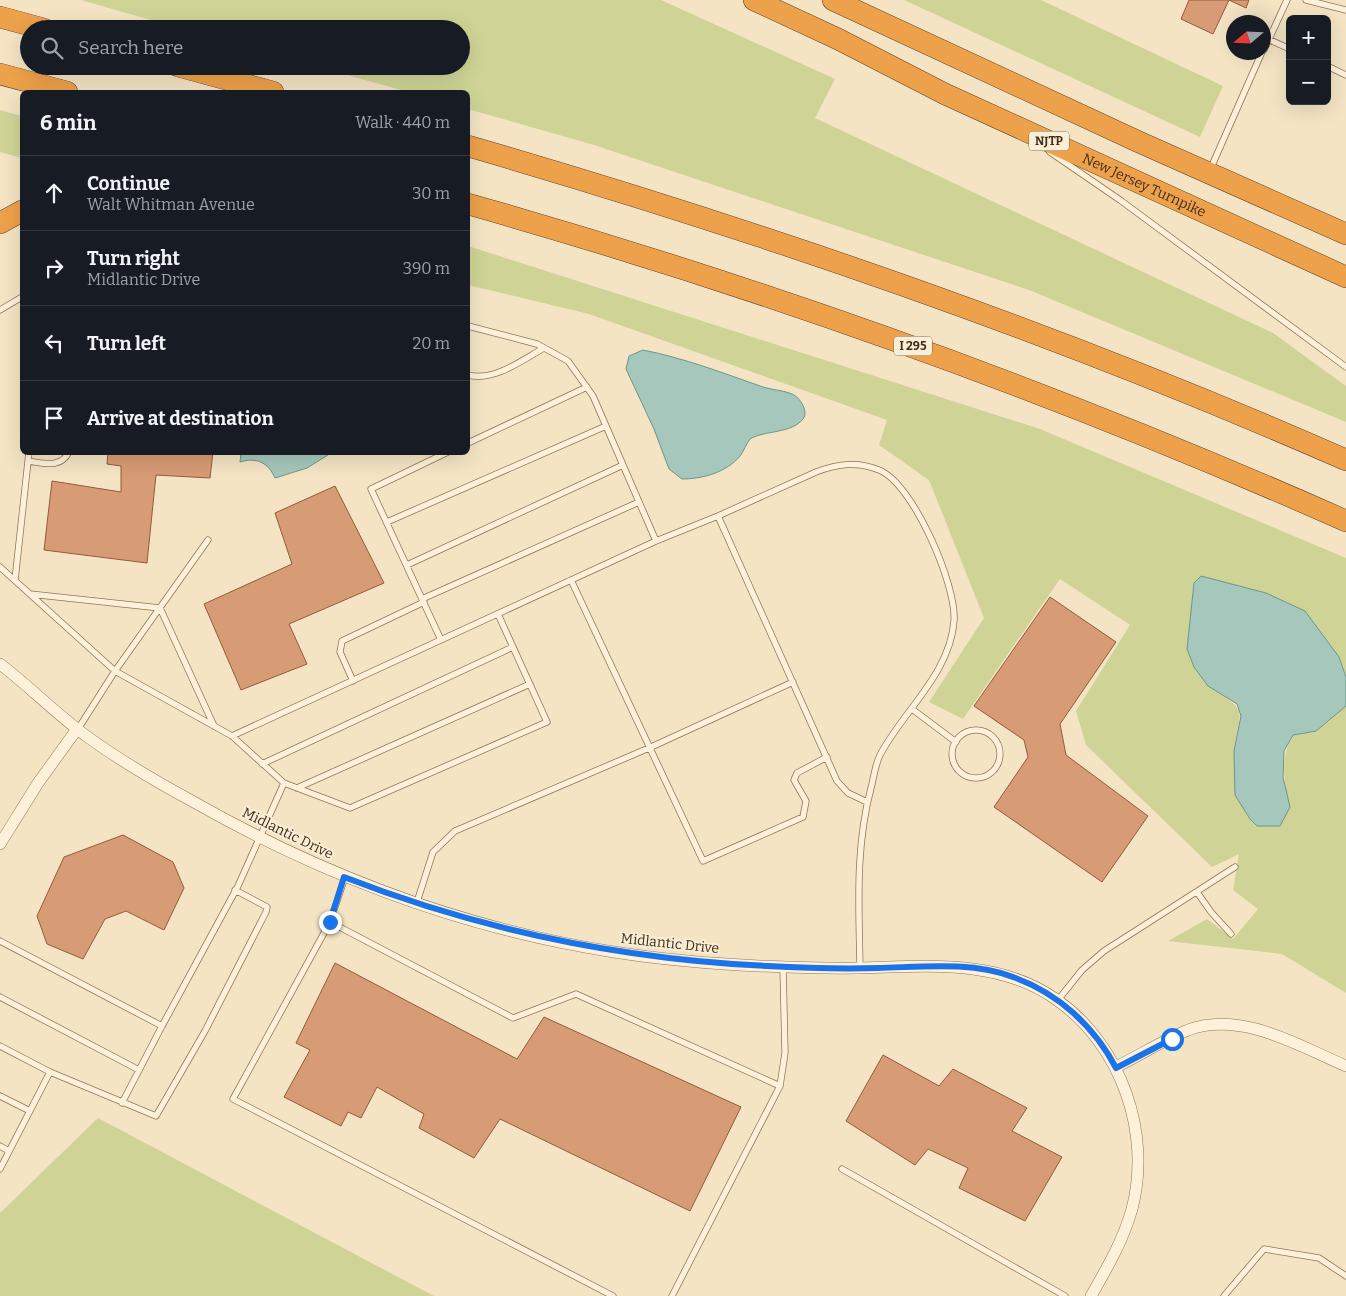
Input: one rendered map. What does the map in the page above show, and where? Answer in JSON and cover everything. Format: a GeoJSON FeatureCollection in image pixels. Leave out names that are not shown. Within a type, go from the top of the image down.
{"type":"FeatureCollection","features":[{"type":"Feature","properties":{"kind":"highway","name":"New Jersey Turnpike"},"geometry":{"type":"LineString","coordinates":[[754,0],[1003,120],[1346,277]]}},
{"type":"Feature","properties":{"kind":"highway","name":"NJTP"},"geometry":{"type":"LineString","coordinates":[[833,0],[1130,138],[1346,234]]}},
{"type":"Feature","properties":{"kind":"highway"},"geometry":{"type":"LineString","coordinates":[[0,17],[20,22]]}},
{"type":"Feature","properties":{"kind":"highway"},"geometry":{"type":"LineString","coordinates":[[0,74],[60,90]]}},
{"type":"Feature","properties":{"kind":"highway"},"geometry":{"type":"LineString","coordinates":[[211,75],[267,90]]}},
{"type":"Feature","properties":{"kind":"highway"},"geometry":{"type":"LineString","coordinates":[[470,147],[695,213],[963,305],[1131,370],[1346,460]]}},
{"type":"Feature","properties":{"kind":"highway","name":"I 295"},"geometry":{"type":"LineString","coordinates":[[470,205],[646,256],[850,323],[1068,404],[1256,480],[1346,521]]}},
{"type":"Feature","properties":{"kind":"highway"},"geometry":{"type":"LineString","coordinates":[[0,223],[20,212]]}},
{"type":"Feature","properties":{"kind":"street","name":"Midlantic Drive"},"geometry":{"type":"LineString","coordinates":[[0,663],[77,730],[135,769],[259,837],[344,877],[417,902],[520,932],[603,950],[673,960],[783,967],[947,967],[976,969],[1012,976],[1058,1000],[1098,1038],[1116,1068],[1132,1113],[1136,1144],[1137,1176],[1132,1209],[1126,1229],[1091,1296]]}},
{"type":"Feature","properties":{"kind":"street"},"geometry":{"type":"LineString","coordinates":[[0,844],[38,783],[77,730]]}},
{"type":"Feature","properties":{"kind":"street"},"geometry":{"type":"LineString","coordinates":[[1116,1068],[1188,1030],[1220,1024],[1257,1029],[1346,1066]]}},
{"type":"Feature","properties":{"kind":"lane"},"geometry":{"type":"LineString","coordinates":[[1271,33],[1287,0]]}},
{"type":"Feature","properties":{"kind":"lane"},"geometry":{"type":"LineString","coordinates":[[1306,0],[1346,10]]}},
{"type":"Feature","properties":{"kind":"lane"},"geometry":{"type":"LineString","coordinates":[[1271,40],[1286,47]]}},
{"type":"Feature","properties":{"kind":"lane"},"geometry":{"type":"LineString","coordinates":[[1209,172],[1259,60]]}},
{"type":"Feature","properties":{"kind":"lane"},"geometry":{"type":"LineString","coordinates":[[1331,68],[1346,75]]}},
{"type":"Feature","properties":{"kind":"lane"},"geometry":{"type":"LineString","coordinates":[[1003,120],[1120,200],[1346,367]]}},
{"type":"Feature","properties":{"kind":"lane"},"geometry":{"type":"LineString","coordinates":[[0,310],[20,298]]}},
{"type":"Feature","properties":{"kind":"lane"},"geometry":{"type":"LineString","coordinates":[[470,327],[537,344],[568,361],[593,396],[656,541]]}},
{"type":"Feature","properties":{"kind":"lane"},"geometry":{"type":"LineString","coordinates":[[470,375],[484,376],[510,367],[544,348]]}},
{"type":"Feature","properties":{"kind":"lane"},"geometry":{"type":"LineString","coordinates":[[470,442],[586,387]]}},
{"type":"Feature","properties":{"kind":"lane"},"geometry":{"type":"LineString","coordinates":[[387,522],[606,426]]}},
{"type":"Feature","properties":{"kind":"lane"},"geometry":{"type":"LineString","coordinates":[[15,580],[29,455]]}},
{"type":"Feature","properties":{"kind":"lane"},"geometry":{"type":"LineString","coordinates":[[28,461],[54,464],[65,460],[68,455]]}},
{"type":"Feature","properties":{"kind":"lane"},"geometry":{"type":"LineString","coordinates":[[441,640],[372,489],[442,455]]}},
{"type":"Feature","properties":{"kind":"lane"},"geometry":{"type":"LineString","coordinates":[[232,736],[656,541],[832,466],[849,464],[880,470],[894,481],[920,514],[946,575],[955,620],[949,646],[936,672],[879,757],[867,802],[858,864],[860,968]]}},
{"type":"Feature","properties":{"kind":"lane"},"geometry":{"type":"LineString","coordinates":[[407,565],[623,465]]}},
{"type":"Feature","properties":{"kind":"lane"},"geometry":{"type":"LineString","coordinates":[[353,680],[340,652],[342,640],[423,600],[639,502]]}},
{"type":"Feature","properties":{"kind":"lane"},"geometry":{"type":"LineString","coordinates":[[718,516],[826,757],[844,790],[867,802]]}},
{"type":"Feature","properties":{"kind":"lane"},"geometry":{"type":"LineString","coordinates":[[77,730],[115,671],[208,540]]}},
{"type":"Feature","properties":{"kind":"lane"},"geometry":{"type":"LineString","coordinates":[[0,566],[115,671],[232,736],[284,783],[350,808],[547,722],[498,614]]}},
{"type":"Feature","properties":{"kind":"lane"},"geometry":{"type":"LineString","coordinates":[[571,580],[702,861],[803,817],[806,801],[794,780],[797,773],[826,757]]}},
{"type":"Feature","properties":{"kind":"lane"},"geometry":{"type":"LineString","coordinates":[[30,594],[160,608]]}},
{"type":"Feature","properties":{"kind":"lane"},"geometry":{"type":"LineString","coordinates":[[160,608],[214,726]]}},
{"type":"Feature","properties":{"kind":"lane"},"geometry":{"type":"LineString","coordinates":[[262,764],[513,647]]}},
{"type":"Feature","properties":{"kind":"lane"},"geometry":{"type":"LineString","coordinates":[[417,902],[433,852],[455,831],[649,748],[793,682]]}},
{"type":"Feature","properties":{"kind":"lane"},"geometry":{"type":"LineString","coordinates":[[297,788],[530,684]]}},
{"type":"Feature","properties":{"kind":"lane"},"geometry":{"type":"LineString","coordinates":[[912,709],[956,742]]}},
{"type":"Feature","properties":{"kind":"lane"},"geometry":{"type":"LineString","coordinates":[[976,730],[991,735],[999,748],[998,764],[988,775],[980,778],[965,776],[952,757],[956,742],[968,732],[976,730]]}},
{"type":"Feature","properties":{"kind":"lane"},"geometry":{"type":"LineString","coordinates":[[122,1103],[235,890],[284,783]]}},
{"type":"Feature","properties":{"kind":"lane"},"geometry":{"type":"LineString","coordinates":[[1058,1000],[1082,970],[1104,951],[1235,866]]}},
{"type":"Feature","properties":{"kind":"lane"},"geometry":{"type":"LineString","coordinates":[[344,877],[330,922],[233,1099],[613,1296]]}},
{"type":"Feature","properties":{"kind":"lane"},"geometry":{"type":"LineString","coordinates":[[0,1046],[50,1072],[156,1116],[205,1030],[266,912],[267,907],[235,890]]}},
{"type":"Feature","properties":{"kind":"lane"},"geometry":{"type":"LineString","coordinates":[[1197,892],[1211,912],[1231,934]]}},
{"type":"Feature","properties":{"kind":"lane"},"geometry":{"type":"LineString","coordinates":[[330,922],[513,1018],[576,994],[780,1086]]}},
{"type":"Feature","properties":{"kind":"lane"},"geometry":{"type":"LineString","coordinates":[[0,940],[162,1026]]}},
{"type":"Feature","properties":{"kind":"lane"},"geometry":{"type":"LineString","coordinates":[[672,1296],[780,1086],[785,1053],[783,967]]}},
{"type":"Feature","properties":{"kind":"lane"},"geometry":{"type":"LineString","coordinates":[[0,997],[139,1070]]}},
{"type":"Feature","properties":{"kind":"lane"},"geometry":{"type":"LineString","coordinates":[[0,1169],[50,1072]]}},
{"type":"Feature","properties":{"kind":"lane"},"geometry":{"type":"LineString","coordinates":[[0,1096],[30,1111]]}},
{"type":"Feature","properties":{"kind":"lane"},"geometry":{"type":"LineString","coordinates":[[0,1146],[9,1151]]}},
{"type":"Feature","properties":{"kind":"lane"},"geometry":{"type":"LineString","coordinates":[[842,1169],[1065,1296]]}},
{"type":"Feature","properties":{"kind":"lane"},"geometry":{"type":"LineString","coordinates":[[1224,1296],[1264,1249],[1319,1258],[1346,1276]]}},
{"type":"Feature","properties":{"kind":"green space"},"geometry":{"type":"Polygon","coordinates":[[[81,0],[661,0],[835,79],[815,118],[1273,333],[1346,386],[1346,422],[1029,290],[594,145],[470,110],[470,90],[401,90],[347,75],[470,75],[470,20],[151,20],[81,0]]]}},
{"type":"Feature","properties":{"kind":"green space"},"geometry":{"type":"Polygon","coordinates":[[[904,0],[1041,0],[1223,86],[1200,137],[904,0]]]}},
{"type":"Feature","properties":{"kind":"green space"},"geometry":{"type":"Polygon","coordinates":[[[0,110],[20,115],[20,157],[0,152],[0,110]]]}},
{"type":"Feature","properties":{"kind":"green space"},"geometry":{"type":"Polygon","coordinates":[[[470,247],[1040,429],[1346,558],[1346,677],[1339,657],[1208,686],[1231,701],[1239,712],[1234,751],[1290,807],[1284,762],[1293,735],[1316,731],[1346,706],[1346,993],[1282,954],[1168,941],[1207,919],[1233,939],[1258,909],[1233,890],[1239,854],[1212,867],[1086,745],[1076,711],[1130,625],[1060,579],[963,719],[929,702],[984,618],[929,480],[879,445],[887,420],[589,314],[470,285],[470,247]]]}},
{"type":"Feature","properties":{"kind":"green space"},"geometry":{"type":"Polygon","coordinates":[[[98,1118],[434,1296],[0,1296],[0,1213],[98,1118]]]}},
{"type":"Feature","properties":{"kind":"water"},"geometry":{"type":"Polygon","coordinates":[[[643,350],[792,394],[803,405],[805,416],[798,424],[785,430],[763,434],[750,439],[735,462],[721,470],[698,478],[682,479],[669,469],[654,429],[626,369],[629,356],[643,350]]]}},
{"type":"Feature","properties":{"kind":"water"},"geometry":{"type":"Polygon","coordinates":[[[241,455],[328,455],[307,468],[275,478],[269,468],[261,462],[251,460],[240,462],[241,455]]]}},
{"type":"Feature","properties":{"kind":"water"},"geometry":{"type":"Polygon","coordinates":[[[1201,576],[1266,593],[1305,611],[1339,657],[1346,677],[1346,706],[1316,731],[1293,735],[1284,751],[1283,777],[1290,807],[1280,826],[1257,826],[1250,819],[1235,795],[1234,751],[1241,716],[1237,704],[1208,686],[1194,667],[1187,649],[1194,583],[1201,576]]]}},
{"type":"Feature","properties":{"kind":"building"},"geometry":{"type":"Polygon","coordinates":[[[1189,0],[1229,0],[1213,34],[1181,19],[1189,0]]]}},
{"type":"Feature","properties":{"kind":"building"},"geometry":{"type":"Polygon","coordinates":[[[1229,0],[1249,0],[1246,8],[1229,0]]]}},
{"type":"Feature","properties":{"kind":"building"},"geometry":{"type":"Polygon","coordinates":[[[108,455],[213,455],[210,478],[156,475],[147,563],[44,550],[52,481],[121,492],[121,466],[107,464],[108,455]]]}},
{"type":"Feature","properties":{"kind":"building"},"geometry":{"type":"Polygon","coordinates":[[[335,486],[384,583],[289,624],[307,664],[241,690],[204,604],[292,564],[275,513],[335,486]]]}},
{"type":"Feature","properties":{"kind":"building"},"geometry":{"type":"Polygon","coordinates":[[[1050,597],[1116,642],[1060,724],[1066,755],[1148,816],[1102,882],[994,807],[1028,757],[1024,740],[974,706],[1050,597]]]}},
{"type":"Feature","properties":{"kind":"building"},"geometry":{"type":"Polygon","coordinates":[[[123,835],[173,862],[184,888],[164,930],[126,911],[105,919],[83,959],[47,944],[37,916],[64,857],[123,835]]]}},
{"type":"Feature","properties":{"kind":"building"},"geometry":{"type":"Polygon","coordinates":[[[335,963],[517,1059],[544,1017],[741,1107],[690,1211],[500,1119],[474,1158],[419,1128],[424,1114],[377,1087],[361,1118],[348,1112],[341,1126],[284,1097],[310,1050],[296,1043],[335,963]]]}},
{"type":"Feature","properties":{"kind":"building"},"geometry":{"type":"Polygon","coordinates":[[[883,1055],[939,1086],[953,1069],[1027,1108],[1012,1131],[1062,1157],[1025,1221],[959,1188],[968,1168],[928,1149],[915,1165],[846,1121],[883,1055]]]}},
{"type":"Feature","properties":{"kind":"route"},"geometry":{"type":"LineString","coordinates":[[330,922],[344,877],[459,916],[549,940],[610,951],[673,960],[737,965],[829,968],[947,967],[976,969],[1012,976],[1058,1000],[1080,1019],[1098,1038],[1116,1068],[1172,1039]]}}]}
